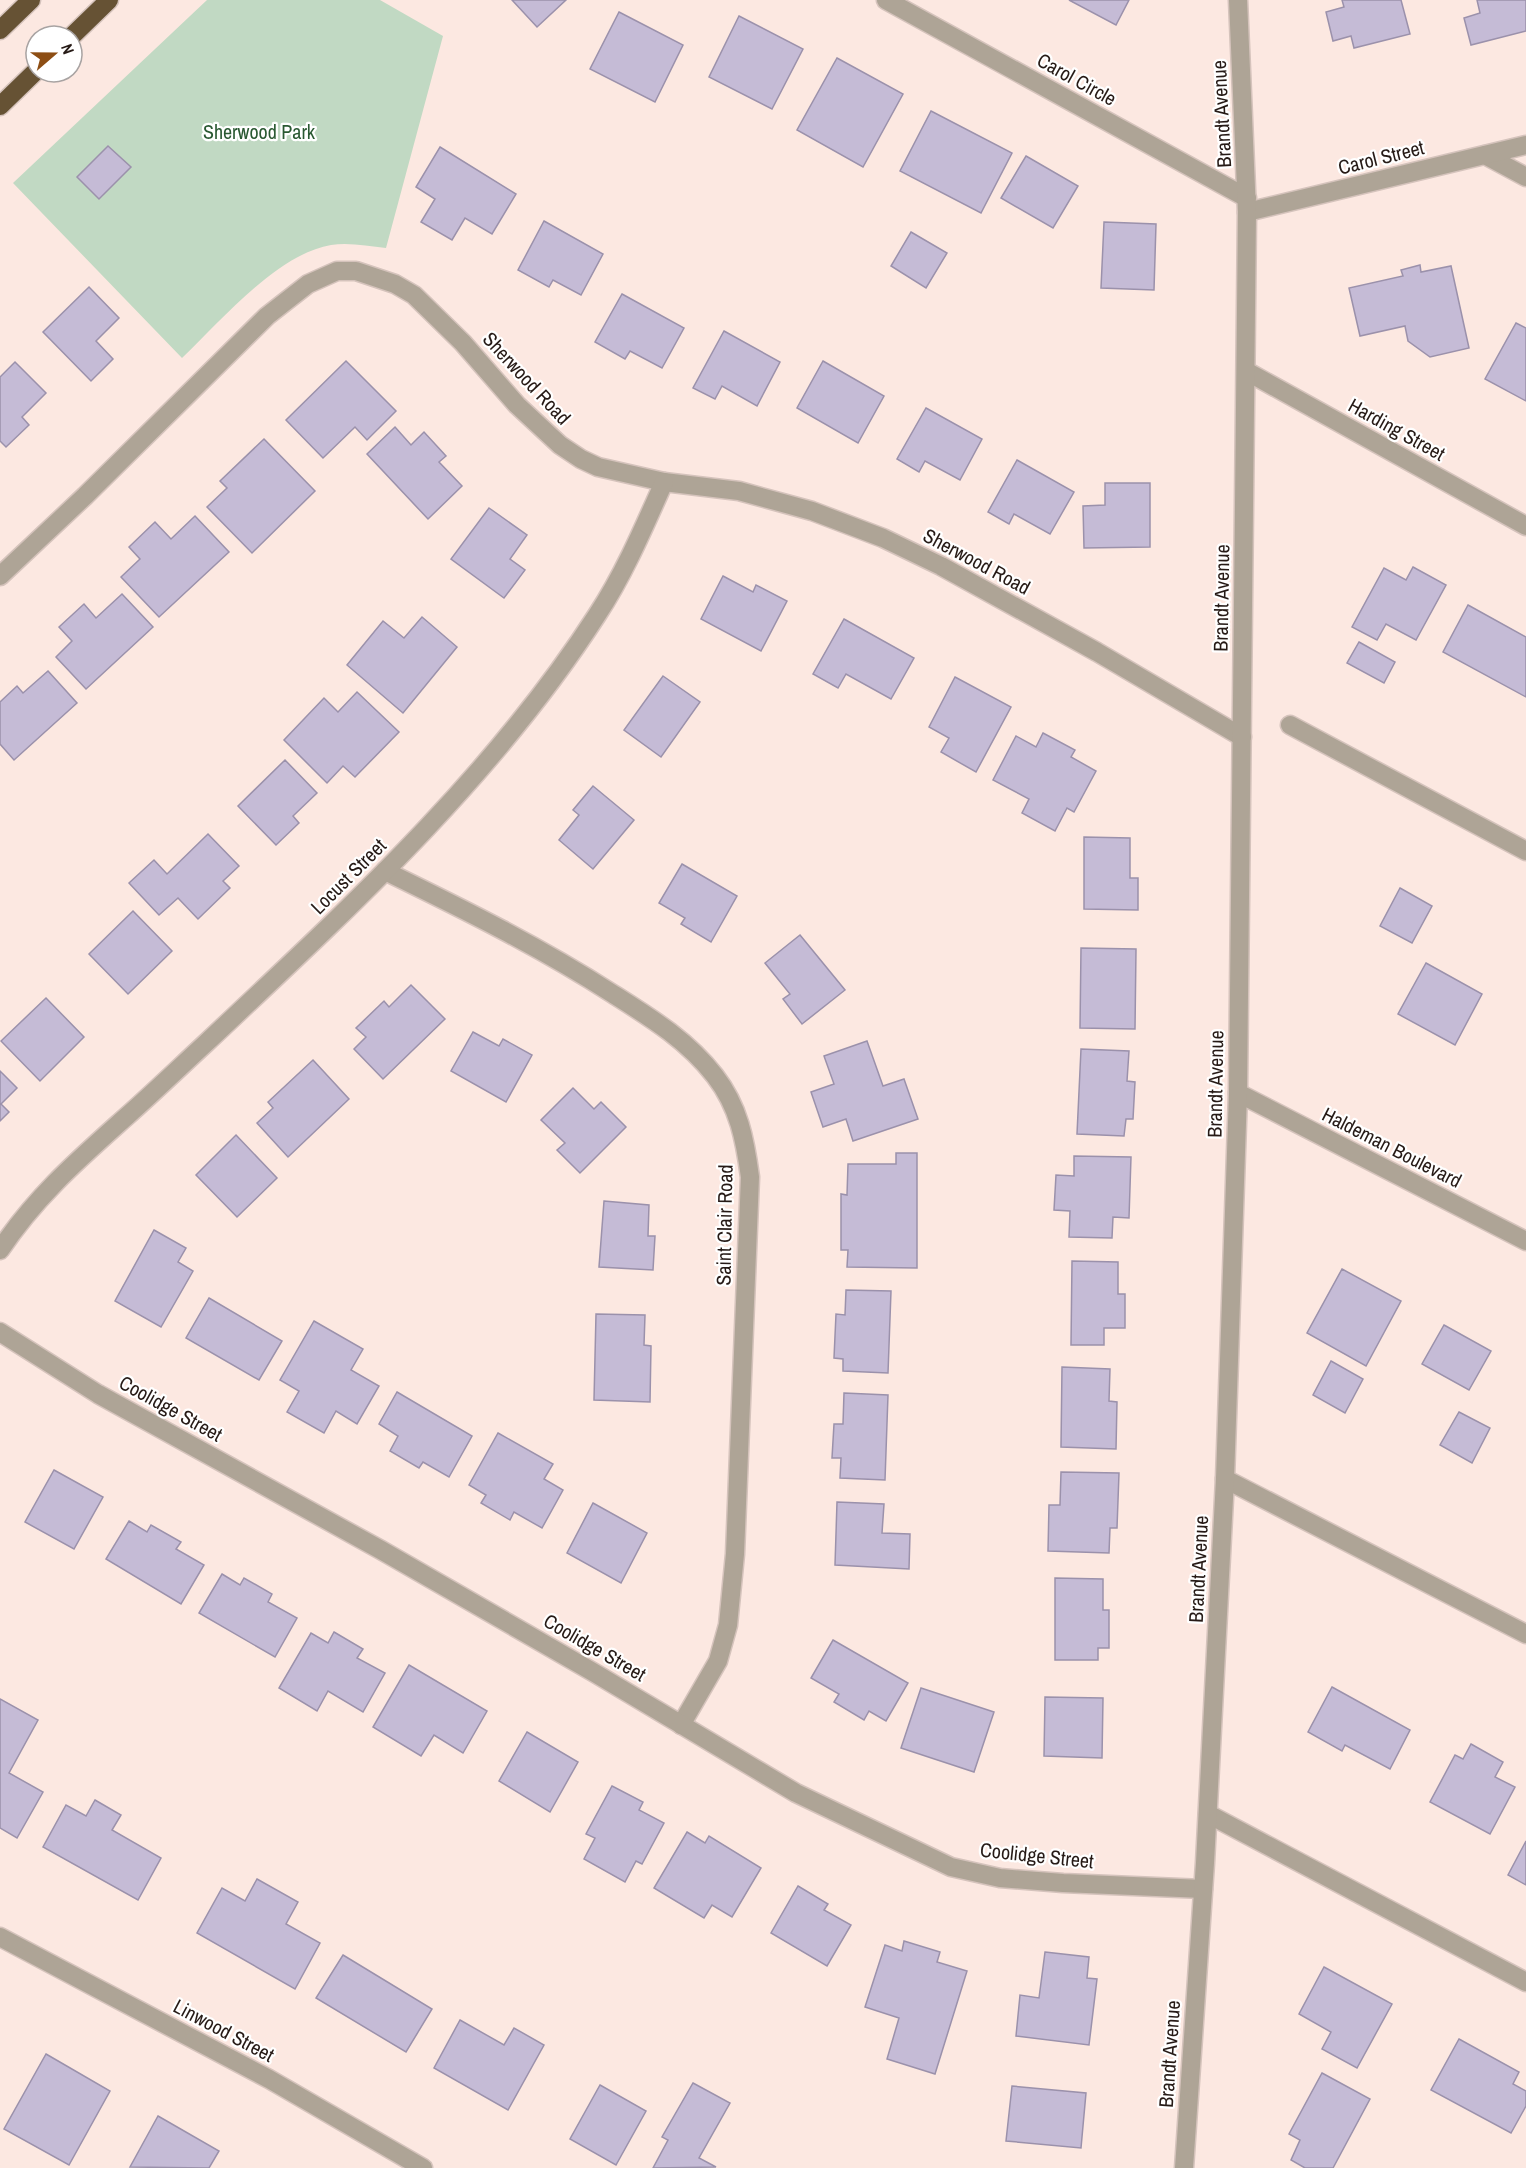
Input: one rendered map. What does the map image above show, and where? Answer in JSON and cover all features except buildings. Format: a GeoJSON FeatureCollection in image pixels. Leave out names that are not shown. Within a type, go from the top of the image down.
{"type":"FeatureCollection","features":[{"type":"Feature","properties":{"kind":"highway"},"geometry":{"type":"LineString","coordinates":[[0,30],[31,0]]}},
{"type":"Feature","properties":{"kind":"highway"},"geometry":{"type":"LineString","coordinates":[[84,24],[109,0]]}},
{"type":"Feature","properties":{"kind":"highway"},"geometry":{"type":"LineString","coordinates":[[0,106],[24,83]]}},
{"type":"Feature","properties":{"kind":"street","name":"Carol Circle"},"geometry":{"type":"LineString","coordinates":[[886,0],[1247,205]]}},
{"type":"Feature","properties":{"kind":"street","name":"Brandt Avenue"},"geometry":{"type":"LineString","coordinates":[[1184,2168],[1208,1814],[1225,1479],[1238,1093],[1247,205],[1238,0]]}},
{"type":"Feature","properties":{"kind":"street","name":"Carol Street"},"geometry":{"type":"LineString","coordinates":[[1247,205],[1526,145]]}},
{"type":"Feature","properties":{"kind":"street"},"geometry":{"type":"LineString","coordinates":[[1485,155],[1526,177]]}},
{"type":"Feature","properties":{"kind":"street","name":"Sherwood Road"},"geometry":{"type":"LineString","coordinates":[[0,576],[85,496],[267,316],[308,284],[337,271],[356,271],[395,284],[414,295],[463,343],[517,405],[560,445],[581,459],[598,466],[664,482],[739,492],[812,511],[883,538],[941,566],[1097,652],[1242,737]]}},
{"type":"Feature","properties":{"kind":"street","name":"Harding Street"},"geometry":{"type":"LineString","coordinates":[[1246,371],[1526,526]]}},
{"type":"Feature","properties":{"kind":"street","name":"Locust Street"},"geometry":{"type":"LineString","coordinates":[[0,1250],[15,1227],[58,1178],[348,910],[492,755],[560,670],[598,613],[634,548],[664,482]]}},
{"type":"Feature","properties":{"kind":"street"},"geometry":{"type":"LineString","coordinates":[[1290,725],[1526,851]]}},
{"type":"Feature","properties":{"kind":"street","name":"Saint Clair Road"},"geometry":{"type":"LineString","coordinates":[[386,871],[486,921],[566,965],[667,1028],[716,1077],[733,1105],[744,1135],[750,1178],[735,1543],[728,1625],[718,1661],[681,1725]]}},
{"type":"Feature","properties":{"kind":"street","name":"Haldeman Boulevard"},"geometry":{"type":"LineString","coordinates":[[1238,1093],[1526,1241]]}},
{"type":"Feature","properties":{"kind":"street","name":"Coolidge Street"},"geometry":{"type":"LineString","coordinates":[[0,1332],[98,1394],[381,1550],[593,1672],[796,1793],[951,1867],[999,1878],[1203,1889]]}},
{"type":"Feature","properties":{"kind":"street"},"geometry":{"type":"LineString","coordinates":[[1225,1479],[1526,1634]]}},
{"type":"Feature","properties":{"kind":"street"},"geometry":{"type":"LineString","coordinates":[[1208,1814],[1526,1982]]}},
{"type":"Feature","properties":{"kind":"street","name":"Linwood Street"},"geometry":{"type":"LineString","coordinates":[[0,1937],[269,2079],[423,2168]]}},
{"type":"Feature","properties":{"kind":"green space","name":"Sherwood Park"},"geometry":{"type":"Polygon","coordinates":[[[207,0],[380,0],[443,36],[386,248],[338,244],[311,251],[290,261],[232,308],[182,358],[13,183],[207,0]]]}}]}
